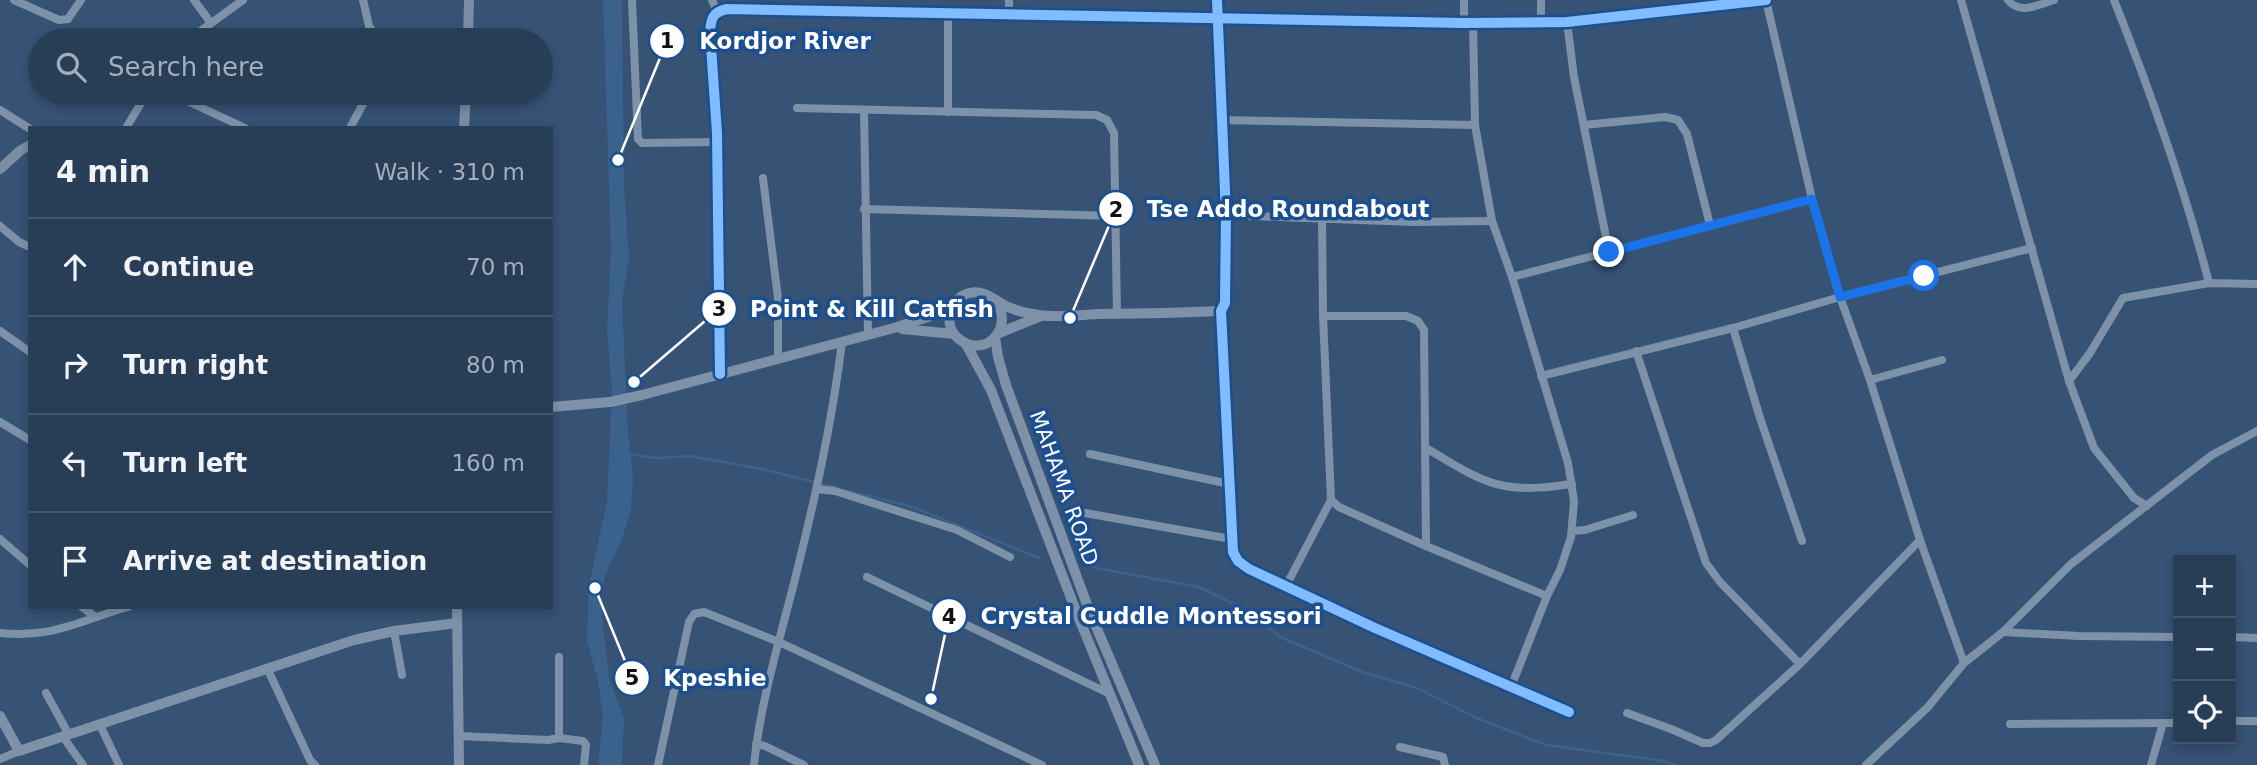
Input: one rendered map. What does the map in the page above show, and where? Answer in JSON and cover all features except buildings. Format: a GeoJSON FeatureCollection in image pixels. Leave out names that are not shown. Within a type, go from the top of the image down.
{"type":"FeatureCollection","features":[{"type":"Feature","properties":{"kind":"main road"},"geometry":{"type":"LineString","coordinates":[[468,28],[469,0]]}},
{"type":"Feature","properties":{"kind":"main road"},"geometry":{"type":"LineString","coordinates":[[464,126],[465,105]]}},
{"type":"Feature","properties":{"kind":"main road"},"geometry":{"type":"LineString","coordinates":[[0,169],[28,146]]}},
{"type":"Feature","properties":{"kind":"street"},"geometry":{"type":"LineString","coordinates":[[14,0],[59,20],[68,19],[80,0]]}},
{"type":"Feature","properties":{"kind":"street"},"geometry":{"type":"LineString","coordinates":[[194,0],[211,23]]}},
{"type":"Feature","properties":{"kind":"street"},"geometry":{"type":"LineString","coordinates":[[204,28],[243,0]]}},
{"type":"Feature","properties":{"kind":"street"},"geometry":{"type":"LineString","coordinates":[[363,0],[370,28]]}},
{"type":"Feature","properties":{"kind":"street"},"geometry":{"type":"LineString","coordinates":[[632,0],[638,139],[642,143],[717,142]]}},
{"type":"Feature","properties":{"kind":"street"},"geometry":{"type":"LineString","coordinates":[[712,0],[717,11]]}},
{"type":"Feature","properties":{"kind":"street"},"geometry":{"type":"LineString","coordinates":[[916,0],[916,11]]}},
{"type":"Feature","properties":{"kind":"street"},"geometry":{"type":"LineString","coordinates":[[1009,0],[1009,13]]}},
{"type":"Feature","properties":{"kind":"street"},"geometry":{"type":"LineString","coordinates":[[1217,0],[1226,215],[1225,303],[1221,312],[1233,552],[1238,561],[1249,569],[1569,712]]}},
{"type":"Feature","properties":{"kind":"street"},"geometry":{"type":"LineString","coordinates":[[1464,0],[1475,125],[1492,222],[1512,277],[1567,463],[1574,501],[1572,531],[1560,570],[1511,687]]}},
{"type":"Feature","properties":{"kind":"street"},"geometry":{"type":"LineString","coordinates":[[1541,0],[1541,22]]}},
{"type":"Feature","properties":{"kind":"street"},"geometry":{"type":"LineString","coordinates":[[720,374],[717,142],[710,32],[711,19],[717,11],[916,11],[1468,23],[1567,22],[1766,0],[1812,199],[1840,297],[1870,380],[1920,540],[1964,663]]}},
{"type":"Feature","properties":{"kind":"street"},"geometry":{"type":"LineString","coordinates":[[1961,0],[2069,381],[2094,448],[2134,498],[2147,506]]}},
{"type":"Feature","properties":{"kind":"street"},"geometry":{"type":"LineString","coordinates":[[2008,0],[2015,7],[2024,9],[2054,0]]}},
{"type":"Feature","properties":{"kind":"street"},"geometry":{"type":"LineString","coordinates":[[2114,0],[2149,88],[2195,230],[2209,283]]}},
{"type":"Feature","properties":{"kind":"street"},"geometry":{"type":"LineString","coordinates":[[948,12],[948,112]]}},
{"type":"Feature","properties":{"kind":"street"},"geometry":{"type":"LineString","coordinates":[[1567,22],[1574,77],[1609,252]]}},
{"type":"Feature","properties":{"kind":"street"},"geometry":{"type":"LineString","coordinates":[[127,126],[140,105]]}},
{"type":"Feature","properties":{"kind":"street"},"geometry":{"type":"LineString","coordinates":[[196,105],[241,126]]}},
{"type":"Feature","properties":{"kind":"street"},"geometry":{"type":"LineString","coordinates":[[351,126],[362,105]]}},
{"type":"Feature","properties":{"kind":"street"},"geometry":{"type":"LineString","coordinates":[[797,108],[1096,115],[1107,120],[1114,133],[1117,314]]}},
{"type":"Feature","properties":{"kind":"street"},"geometry":{"type":"LineString","coordinates":[[0,110],[28,128]]}},
{"type":"Feature","properties":{"kind":"street"},"geometry":{"type":"LineString","coordinates":[[864,110],[868,335]]}},
{"type":"Feature","properties":{"kind":"street"},"geometry":{"type":"LineString","coordinates":[[1584,125],[1665,117],[1678,120],[1687,134],[1710,225]]}},
{"type":"Feature","properties":{"kind":"street"},"geometry":{"type":"LineString","coordinates":[[1220,120],[1475,125]]}},
{"type":"Feature","properties":{"kind":"street"},"geometry":{"type":"LineString","coordinates":[[763,178],[778,298],[778,359]]}},
{"type":"Feature","properties":{"kind":"street"},"geometry":{"type":"LineString","coordinates":[[1512,277],[1812,199]]}},
{"type":"Feature","properties":{"kind":"street"},"geometry":{"type":"LineString","coordinates":[[864,209],[1116,216]]}},
{"type":"Feature","properties":{"kind":"street"},"geometry":{"type":"LineString","coordinates":[[1226,215],[1492,222]]}},
{"type":"Feature","properties":{"kind":"street"},"geometry":{"type":"LineString","coordinates":[[1286,586],[1331,500],[1323,316],[1322,218]]}},
{"type":"Feature","properties":{"kind":"street"},"geometry":{"type":"LineString","coordinates":[[0,226],[28,246]]}},
{"type":"Feature","properties":{"kind":"street"},"geometry":{"type":"LineString","coordinates":[[1541,376],[2032,248]]}},
{"type":"Feature","properties":{"kind":"street"},"geometry":{"type":"LineString","coordinates":[[2069,381],[2090,353],[2123,299],[2209,283],[2257,284]]}},
{"type":"Feature","properties":{"kind":"street"},"geometry":{"type":"LineString","coordinates":[[553,407],[610,402],[642,395],[894,328],[934,314],[968,293],[988,295],[1008,307],[1042,316],[1221,312]]}},
{"type":"Feature","properties":{"kind":"street"},"geometry":{"type":"LineString","coordinates":[[996,300],[1003,316],[997,335]]}},
{"type":"Feature","properties":{"kind":"street"},"geometry":{"type":"LineString","coordinates":[[953,304],[949,314],[950,324],[954,334],[966,344],[987,343],[997,335],[1042,316]]}},
{"type":"Feature","properties":{"kind":"street"},"geometry":{"type":"LineString","coordinates":[[1323,316],[1406,316],[1418,321],[1424,330],[1426,547]]}},
{"type":"Feature","properties":{"kind":"street"},"geometry":{"type":"LineString","coordinates":[[894,328],[954,334]]}},
{"type":"Feature","properties":{"kind":"street"},"geometry":{"type":"LineString","coordinates":[[1733,328],[1802,541]]}},
{"type":"Feature","properties":{"kind":"street"},"geometry":{"type":"LineString","coordinates":[[0,331],[28,351]]}},
{"type":"Feature","properties":{"kind":"street","name":"MAHAMA ROAD"},"geometry":{"type":"LineString","coordinates":[[997,335],[998,357],[1006,385],[1075,572],[1155,765]]}},
{"type":"Feature","properties":{"kind":"street"},"geometry":{"type":"LineString","coordinates":[[754,765],[756,744],[779,642],[821,470],[835,399],[842,342]]}},
{"type":"Feature","properties":{"kind":"street","name":"MAHAMA ROAD"},"geometry":{"type":"LineString","coordinates":[[966,344],[991,390],[1139,765]]}},
{"type":"Feature","properties":{"kind":"street"},"geometry":{"type":"LineString","coordinates":[[1636,351],[1706,563],[1720,582],[1800,664]]}},
{"type":"Feature","properties":{"kind":"street"},"geometry":{"type":"LineString","coordinates":[[1870,380],[1942,360]]}},
{"type":"Feature","properties":{"kind":"street"},"geometry":{"type":"LineString","coordinates":[[0,422],[28,439]]}},
{"type":"Feature","properties":{"kind":"street"},"geometry":{"type":"LineString","coordinates":[[1866,765],[1928,707],[1964,663],[2003,632],[2071,564],[2213,455],[2257,431]]}},
{"type":"Feature","properties":{"kind":"street"},"geometry":{"type":"LineString","coordinates":[[1426,448],[1479,478],[1505,486],[1544,488],[1572,484]]}},
{"type":"Feature","properties":{"kind":"street"},"geometry":{"type":"LineString","coordinates":[[1090,454],[1229,484]]}},
{"type":"Feature","properties":{"kind":"street"},"geometry":{"type":"LineString","coordinates":[[817,488],[835,491],[957,530],[1010,557]]}},
{"type":"Feature","properties":{"kind":"street"},"geometry":{"type":"LineString","coordinates":[[1331,500],[1339,507],[1426,547],[1547,596]]}},
{"type":"Feature","properties":{"kind":"street"},"geometry":{"type":"LineString","coordinates":[[1085,513],[1231,539]]}},
{"type":"Feature","properties":{"kind":"street"},"geometry":{"type":"LineString","coordinates":[[1572,531],[1585,530],[1633,515]]}},
{"type":"Feature","properties":{"kind":"street"},"geometry":{"type":"LineString","coordinates":[[0,539],[28,563]]}},
{"type":"Feature","properties":{"kind":"street"},"geometry":{"type":"LineString","coordinates":[[1627,713],[1703,743],[1710,743],[1732,727],[1800,664],[1920,540]]}},
{"type":"Feature","properties":{"kind":"street"},"geometry":{"type":"LineString","coordinates":[[867,577],[1110,694]]}},
{"type":"Feature","properties":{"kind":"street"},"geometry":{"type":"LineString","coordinates":[[85,609],[94,616]]}},
{"type":"Feature","properties":{"kind":"street"},"geometry":{"type":"LineString","coordinates":[[0,633],[22,636],[45,633],[120,609]]}},
{"type":"Feature","properties":{"kind":"street"},"geometry":{"type":"LineString","coordinates":[[457,609],[459,765]]}},
{"type":"Feature","properties":{"kind":"street"},"geometry":{"type":"LineString","coordinates":[[658,765],[689,622],[694,614],[705,612],[779,642],[1042,765]]}},
{"type":"Feature","properties":{"kind":"street"},"geometry":{"type":"LineString","coordinates":[[0,759],[354,640],[394,631],[457,623]]}},
{"type":"Feature","properties":{"kind":"street"},"geometry":{"type":"LineString","coordinates":[[394,631],[402,675]]}},
{"type":"Feature","properties":{"kind":"street"},"geometry":{"type":"LineString","coordinates":[[2003,632],[2173,637]]}},
{"type":"Feature","properties":{"kind":"street"},"geometry":{"type":"LineString","coordinates":[[2236,637],[2257,638]]}},
{"type":"Feature","properties":{"kind":"street"},"geometry":{"type":"LineString","coordinates":[[559,657],[559,738]]}},
{"type":"Feature","properties":{"kind":"street"},"geometry":{"type":"LineString","coordinates":[[268,670],[309,763]]}},
{"type":"Feature","properties":{"kind":"street"},"geometry":{"type":"LineString","coordinates":[[46,693],[83,765]]}},
{"type":"Feature","properties":{"kind":"street"},"geometry":{"type":"LineString","coordinates":[[0,716],[19,751]]}},
{"type":"Feature","properties":{"kind":"street"},"geometry":{"type":"LineString","coordinates":[[2236,721],[2257,721]]}},
{"type":"Feature","properties":{"kind":"street"},"geometry":{"type":"LineString","coordinates":[[2151,765],[2163,723]]}},
{"type":"Feature","properties":{"kind":"street"},"geometry":{"type":"LineString","coordinates":[[2010,724],[2173,723]]}},
{"type":"Feature","properties":{"kind":"street"},"geometry":{"type":"LineString","coordinates":[[100,725],[119,765]]}},
{"type":"Feature","properties":{"kind":"street"},"geometry":{"type":"LineString","coordinates":[[458,736],[583,741],[586,745],[584,765]]}},
{"type":"Feature","properties":{"kind":"street"},"geometry":{"type":"LineString","coordinates":[[756,744],[804,765]]}},
{"type":"Feature","properties":{"kind":"street"},"geometry":{"type":"LineString","coordinates":[[1400,747],[1436,754],[1443,757],[1445,765]]}},
{"type":"Feature","properties":{"kind":"water"},"geometry":{"type":"Polygon","coordinates":[[[603,0],[622,0],[624,186],[629,258],[622,301],[628,432],[633,476],[631,510],[600,595],[609,678],[624,718],[622,765],[598,765],[603,717],[598,681],[587,641],[589,584],[607,502],[612,390],[607,332],[611,249],[603,0]]]}},
{"type":"Feature","properties":{"kind":"waterway"},"geometry":{"type":"LineString","coordinates":[[628,454],[655,458],[690,456],[814,482]]}},
{"type":"Feature","properties":{"kind":"waterway"},"geometry":{"type":"LineString","coordinates":[[821,484],[835,487]]}},
{"type":"Feature","properties":{"kind":"waterway"},"geometry":{"type":"LineString","coordinates":[[844,490],[913,507],[1039,558]]}},
{"type":"Feature","properties":{"kind":"waterway"},"geometry":{"type":"LineString","coordinates":[[1091,567],[1199,587],[1249,611],[1280,637],[1362,672],[1417,688],[1474,717],[1546,745],[1664,761],[1675,765]]}},
{"type":"Feature","properties":{"kind":"cycle path"},"geometry":{"type":"LineString","coordinates":[[1217,0],[1226,215],[1225,303],[1221,311],[1233,552],[1238,561],[1249,569],[1375,628],[1569,712]]}},
{"type":"Feature","properties":{"kind":"cycle path"},"geometry":{"type":"LineString","coordinates":[[720,374],[717,133],[710,32],[714,16],[722,10],[1464,23],[1567,22],[1766,0]]}},
{"type":"Feature","properties":{"kind":"place","name":"Kordjor River"},"geometry":{"type":"Point","coordinates":[618,160]}},
{"type":"Feature","properties":{"kind":"place","name":"Tse Addo Roundabout"},"geometry":{"type":"Point","coordinates":[1070,318]}},
{"type":"Feature","properties":{"kind":"place","name":"Point & Kill Catfish"},"geometry":{"type":"Point","coordinates":[634,382]}},
{"type":"Feature","properties":{"kind":"place","name":"Kpeshie"},"geometry":{"type":"Point","coordinates":[595,588]}},
{"type":"Feature","properties":{"kind":"place","name":"Crystal Cuddle Montessori"},"geometry":{"type":"Point","coordinates":[931,699]}},
{"type":"Feature","properties":{"kind":"route"},"geometry":{"type":"LineString","coordinates":[[1609,252],[1812,199],[1840,297],[1924,276]]}}]}
